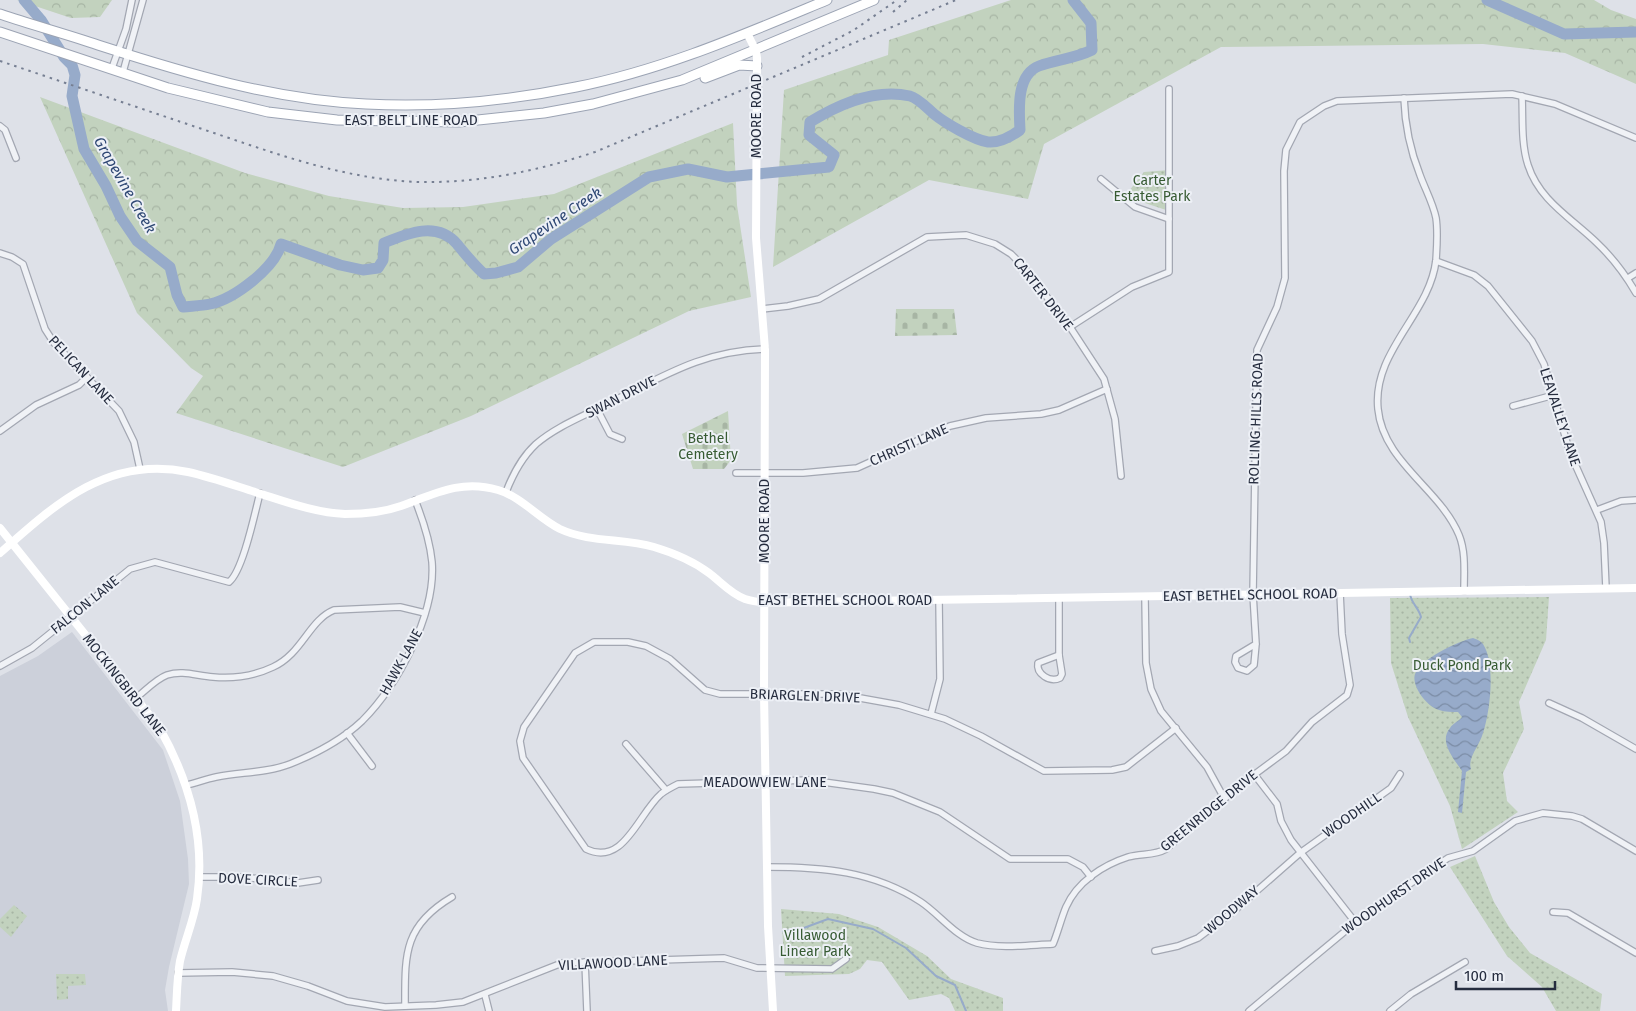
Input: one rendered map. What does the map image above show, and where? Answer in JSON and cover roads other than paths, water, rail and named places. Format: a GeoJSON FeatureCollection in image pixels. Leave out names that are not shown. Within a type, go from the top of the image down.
{"type":"FeatureCollection","features":[{"type":"Feature","properties":{"kind":"main road","name":"EAST BELT LINE ROAD"},"geometry":{"type":"LineString","coordinates":[[0,14],[178,71],[242,87],[366,104],[478,102],[577,87],[695,54],[827,0]]}},
{"type":"Feature","properties":{"kind":"main road","name":"EAST BELT LINE ROAD"},"geometry":{"type":"LineString","coordinates":[[0,32],[176,90],[268,112],[365,121],[459,122],[544,113],[593,104],[682,80],[874,0]]}},
{"type":"Feature","properties":{"kind":"main road"},"geometry":{"type":"LineString","coordinates":[[682,80],[704,78],[739,65],[757,66]]}},
{"type":"Feature","properties":{"kind":"main road"},"geometry":{"type":"LineString","coordinates":[[365,121],[366,104]]}},
{"type":"Feature","properties":{"kind":"street"},"geometry":{"type":"LineString","coordinates":[[112,68],[126,29],[132,0]]}},
{"type":"Feature","properties":{"kind":"street"},"geometry":{"type":"LineString","coordinates":[[123,72],[143,0]]}},
{"type":"Feature","properties":{"kind":"street","name":"MOORE ROAD"},"geometry":{"type":"LineString","coordinates":[[747,33],[756,50],[757,66],[756,238],[766,348],[764,694],[767,868],[773,1011]]}},
{"type":"Feature","properties":{"kind":"street"},"geometry":{"type":"LineString","coordinates":[[1070,327],[1132,287],[1169,272],[1169,89]]}},
{"type":"Feature","properties":{"kind":"street","name":"ROLLING HILLS ROAD"},"geometry":{"type":"LineString","coordinates":[[1256,644],[1236,656],[1238,668],[1247,671],[1254,665],[1256,644],[1253,594],[1257,350],[1277,307],[1285,278],[1284,171],[1286,150],[1300,122],[1324,106],[1337,101],[1512,94],[1561,107],[1636,138]]}},
{"type":"Feature","properties":{"kind":"street"},"geometry":{"type":"LineString","coordinates":[[1522,96],[1525,151],[1534,181],[1542,194],[1597,242],[1628,278],[1636,293]]}},
{"type":"Feature","properties":{"kind":"street"},"geometry":{"type":"LineString","coordinates":[[1404,98],[1407,135],[1436,218],[1436,261],[1426,294],[1386,361],[1379,380],[1378,410],[1384,432],[1392,448],[1451,521],[1459,536],[1462,552],[1464,591]]}},
{"type":"Feature","properties":{"kind":"street"},"geometry":{"type":"LineString","coordinates":[[0,126],[5,130],[16,158]]}},
{"type":"Feature","properties":{"kind":"street"},"geometry":{"type":"LineString","coordinates":[[1101,179],[1135,207],[1169,218]]}},
{"type":"Feature","properties":{"kind":"street","name":"CARTER DRIVE"},"geometry":{"type":"LineString","coordinates":[[762,309],[788,306],[819,299],[927,237],[966,235],[995,244],[1011,254],[1070,327],[1104,379],[1114,419],[1121,476]]}},
{"type":"Feature","properties":{"kind":"street","name":"PELICAN LANE"},"geometry":{"type":"LineString","coordinates":[[0,253],[12,257],[23,264],[44,330],[119,411],[134,442],[140,469]]}},
{"type":"Feature","properties":{"kind":"street","name":"LEAVALLEY LANE"},"geometry":{"type":"LineString","coordinates":[[1436,261],[1474,275],[1488,286],[1532,341],[1544,364],[1570,453],[1597,510],[1604,543],[1606,588]]}},
{"type":"Feature","properties":{"kind":"street"},"geometry":{"type":"LineString","coordinates":[[1628,278],[1636,273]]}},
{"type":"Feature","properties":{"kind":"street","name":"SWAN DRIVE"},"geometry":{"type":"LineString","coordinates":[[506,492],[515,471],[535,445],[553,431],[701,359],[731,351],[766,348]]}},
{"type":"Feature","properties":{"kind":"street"},"geometry":{"type":"LineString","coordinates":[[0,431],[15,418],[79,384],[87,377]]}},
{"type":"Feature","properties":{"kind":"street","name":"CHRISTI LANE"},"geometry":{"type":"LineString","coordinates":[[736,473],[764,474],[857,468],[950,426],[986,418],[1041,414],[1059,410],[1107,389]]}},
{"type":"Feature","properties":{"kind":"street"},"geometry":{"type":"LineString","coordinates":[[1513,406],[1554,395]]}},
{"type":"Feature","properties":{"kind":"street"},"geometry":{"type":"LineString","coordinates":[[598,409],[610,434],[622,439]]}},
{"type":"Feature","properties":{"kind":"street","name":"EAST BETHEL SCHOOL ROAD"},"geometry":{"type":"LineString","coordinates":[[0,553],[86,486],[105,477],[153,468],[189,472],[320,511],[344,514],[382,510],[447,488],[481,486],[515,496],[558,528],[576,536],[628,541],[670,552],[696,564],[744,599],[765,602],[1636,588]]}},
{"type":"Feature","properties":{"kind":"street","name":"FALCON LANE"},"geometry":{"type":"LineString","coordinates":[[0,666],[32,648],[122,574],[149,564],[168,565],[229,582],[234,578],[260,493]]}},
{"type":"Feature","properties":{"kind":"street","name":"HAWK LANE"},"geometry":{"type":"LineString","coordinates":[[187,785],[216,777],[255,772],[289,764],[317,752],[347,733],[382,698],[396,677],[425,613],[432,563],[423,519],[415,500]]}},
{"type":"Feature","properties":{"kind":"street"},"geometry":{"type":"LineString","coordinates":[[1597,510],[1621,501],[1636,500]]}},
{"type":"Feature","properties":{"kind":"street","name":"MOCKINGBIRD LANE"},"geometry":{"type":"LineString","coordinates":[[0,528],[159,727],[174,754],[187,785],[198,830],[199,877],[194,916],[178,973],[176,1011]]}},
{"type":"Feature","properties":{"kind":"street","name":"GREENRIDGE DRIVE"},"geometry":{"type":"LineString","coordinates":[[767,868],[810,867],[837,870],[879,881],[921,902],[975,942],[989,945],[1053,944],[1066,906],[1091,876],[1108,865],[1130,856],[1159,853],[1224,798],[1286,751],[1312,722],[1347,695],[1350,685],[1343,643],[1340,593]]}},
{"type":"Feature","properties":{"kind":"street"},"geometry":{"type":"LineString","coordinates":[[1145,597],[1147,674],[1162,711],[1207,767],[1224,798]]}},
{"type":"Feature","properties":{"kind":"street"},"geometry":{"type":"LineString","coordinates":[[1059,598],[1059,654],[1062,674],[1060,678],[1052,680],[1042,675],[1037,667],[1038,663],[1059,654]]}},
{"type":"Feature","properties":{"kind":"street"},"geometry":{"type":"LineString","coordinates":[[931,714],[940,679],[940,600]]}},
{"type":"Feature","properties":{"kind":"street"},"geometry":{"type":"LineString","coordinates":[[136,698],[165,676],[185,672],[231,678],[249,676],[274,667],[297,649],[325,614],[334,610],[400,607],[425,613]]}},
{"type":"Feature","properties":{"kind":"street","name":"BRIARGLEN DRIVE"},"geometry":{"type":"LineString","coordinates":[[522,758],[520,741],[524,727],[575,653],[594,642],[628,642],[646,646],[670,659],[700,686],[720,694],[852,695],[931,714],[981,736],[1044,771],[1112,770],[1126,766],[1176,728]]}},
{"type":"Feature","properties":{"kind":"street"},"geometry":{"type":"LineString","coordinates":[[1549,703],[1582,718],[1636,749]]}},
{"type":"Feature","properties":{"kind":"street"},"geometry":{"type":"LineString","coordinates":[[347,733],[372,766]]}},
{"type":"Feature","properties":{"kind":"street"},"geometry":{"type":"LineString","coordinates":[[626,744],[666,790]]}},
{"type":"Feature","properties":{"kind":"street","name":"MEADOWVIEW LANE"},"geometry":{"type":"LineString","coordinates":[[522,758],[586,849],[594,853],[607,853],[619,847],[660,794],[688,782],[834,782],[893,793],[940,812],[1010,858],[1068,858],[1083,867],[1091,876]]}},
{"type":"Feature","properties":{"kind":"street"},"geometry":{"type":"LineString","coordinates":[[1254,774],[1277,804],[1285,830],[1300,853],[1355,922]]}},
{"type":"Feature","properties":{"kind":"street","name":"WOODHILL"},"geometry":{"type":"LineString","coordinates":[[1300,853],[1391,788],[1400,774]]}},
{"type":"Feature","properties":{"kind":"street","name":"WOODHURST DRIVE"},"geometry":{"type":"LineString","coordinates":[[1249,1011],[1355,922],[1448,858],[1473,851],[1515,821],[1531,815],[1559,813],[1582,819],[1636,851]]}},
{"type":"Feature","properties":{"kind":"street","name":"WOODWAY"},"geometry":{"type":"LineString","coordinates":[[1155,951],[1178,946],[1198,938],[1235,910],[1300,853]]}},
{"type":"Feature","properties":{"kind":"street","name":"DOVE CIRCLE"},"geometry":{"type":"LineString","coordinates":[[199,877],[241,877],[298,883],[318,880]]}},
{"type":"Feature","properties":{"kind":"street"},"geometry":{"type":"LineString","coordinates":[[405,1006],[405,960],[409,943],[435,908],[452,897]]}},
{"type":"Feature","properties":{"kind":"street"},"geometry":{"type":"LineString","coordinates":[[1554,912],[1568,913],[1636,953]]}},
{"type":"Feature","properties":{"kind":"street","name":"VILLAWOOD LANE"},"geometry":{"type":"LineString","coordinates":[[178,973],[232,972],[273,976],[360,1005],[405,1006],[463,1002],[485,995],[542,969],[562,964],[724,958],[751,967],[832,968],[846,959]]}},
{"type":"Feature","properties":{"kind":"street"},"geometry":{"type":"LineString","coordinates":[[585,962],[587,1011]]}},
{"type":"Feature","properties":{"kind":"street"},"geometry":{"type":"LineString","coordinates":[[1390,1011],[1411,994],[1465,962]]}},
{"type":"Feature","properties":{"kind":"street"},"geometry":{"type":"LineString","coordinates":[[485,995],[489,1011]]}},
{"type":"Feature","properties":{"kind":"water"},"geometry":{"type":"Polygon","coordinates":[[[1473,638],[1482,643],[1487,653],[1491,675],[1490,701],[1483,733],[1472,756],[1471,769],[1466,772],[1462,813],[1458,812],[1462,771],[1449,751],[1446,739],[1451,726],[1462,717],[1458,712],[1441,711],[1430,705],[1421,695],[1414,679],[1415,674],[1424,662],[1458,643],[1473,638]]]}},
{"type":"Feature","properties":{"kind":"waterway","name":"Grapevine Creek"},"geometry":{"type":"LineString","coordinates":[[24,0],[41,20],[64,57],[72,65],[75,75],[72,96],[84,149],[106,186],[120,216],[137,241],[170,267],[177,295],[183,307],[200,306],[220,301],[241,289],[271,263],[281,244],[340,265],[363,270],[378,268],[383,260],[384,243],[412,233],[431,231],[449,237],[484,274],[518,267],[551,239],[649,177],[688,169],[727,177],[829,167],[834,155],[809,135],[810,122],[833,109],[871,96],[897,94],[913,97],[945,122],[968,135],[988,142],[1001,140],[1020,130],[1020,94],[1026,77],[1032,71],[1039,66],[1092,50],[1091,23],[1073,0]]}},
{"type":"Feature","properties":{"kind":"waterway","name":"Grapevine Creek"},"geometry":{"type":"LineString","coordinates":[[1487,0],[1564,34],[1636,32]]}},
{"type":"Feature","properties":{"kind":"waterway"},"geometry":{"type":"LineString","coordinates":[[1410,594],[1421,617],[1409,638],[1410,642]]}},
{"type":"Feature","properties":{"kind":"waterway"},"geometry":{"type":"LineString","coordinates":[[783,931],[801,929],[828,919],[873,929],[906,948],[936,976],[955,985],[966,1011]]}},
{"type":"Feature","properties":{"kind":"railway"},"geometry":{"type":"LineString","coordinates":[[802,57],[854,30],[897,0]]}},
{"type":"Feature","properties":{"kind":"railway"},"geometry":{"type":"LineString","coordinates":[[893,12],[907,0]]}},
{"type":"Feature","properties":{"kind":"railway"},"geometry":{"type":"LineString","coordinates":[[0,61],[312,164],[339,171],[393,180],[443,182],[487,178],[530,170],[595,152],[956,0]]}},
{"type":"Feature","properties":{"kind":"park label","name":"Carter Estates Park"},"geometry":{"type":"Point","coordinates":[1152,188]}},
{"type":"Feature","properties":{"kind":"park label","name":"Bethel Cemetery"},"geometry":{"type":"Point","coordinates":[708,446]}},
{"type":"Feature","properties":{"kind":"park label","name":"Duck Pond Park"},"geometry":{"type":"Point","coordinates":[1462,665]}},
{"type":"Feature","properties":{"kind":"park label","name":"Villawood Linear Park"},"geometry":{"type":"Point","coordinates":[815,944]}}]}
